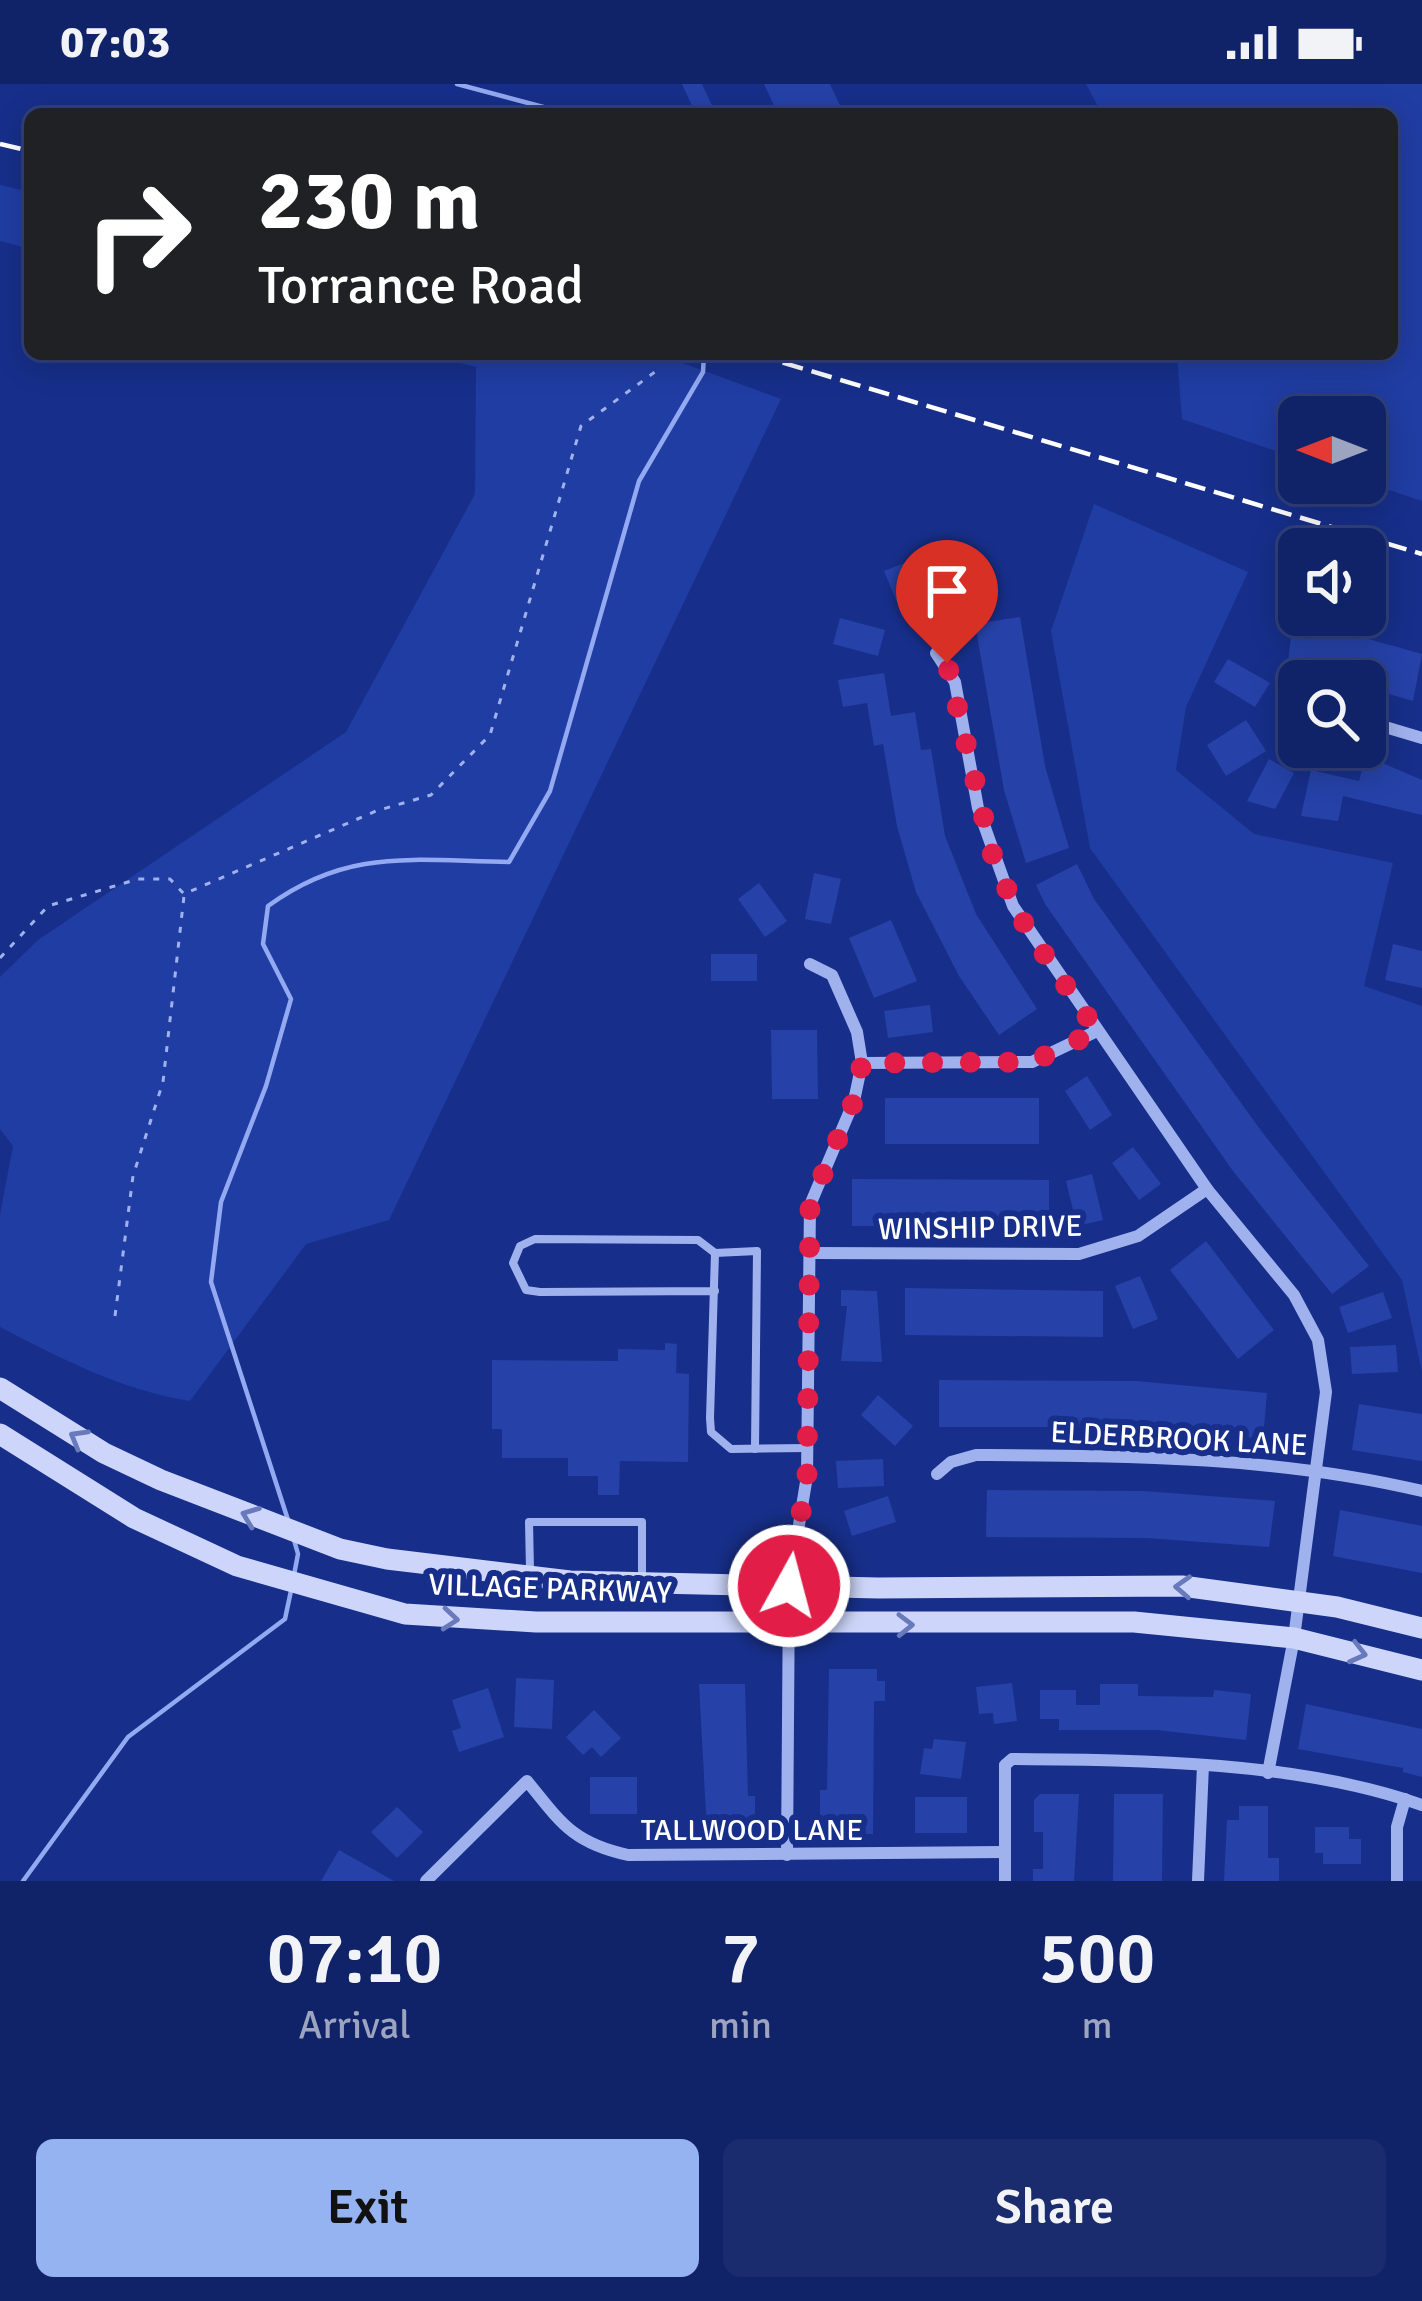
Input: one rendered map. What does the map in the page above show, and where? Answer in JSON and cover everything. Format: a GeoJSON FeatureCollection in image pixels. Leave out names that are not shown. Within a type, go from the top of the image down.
{"type":"FeatureCollection","features":[{"type":"Feature","properties":{"kind":"main road","name":"VILLAGE PARKWAY"},"geometry":{"type":"LineString","coordinates":[[0,1388],[104,1453],[340,1550],[530,1578],[789,1586],[1182,1586],[1299,1601],[1422,1628]]}},
{"type":"Feature","properties":{"kind":"main road","name":"VILLAGE PARKWAY"},"geometry":{"type":"LineString","coordinates":[[0,1434],[159,1529],[237,1566],[335,1596],[459,1620],[788,1625],[1134,1622],[1294,1638],[1422,1670]]}},
{"type":"Feature","properties":{"kind":"street"},"geometry":{"type":"LineString","coordinates":[[935,653],[956,682],[977,808],[995,865],[1041,952],[1207,1189],[1310,1318],[1325,1378],[1294,1638],[1268,1773]]}},
{"type":"Feature","properties":{"kind":"street"},"geometry":{"type":"LineString","coordinates":[[1386,727],[1422,738]]}},
{"type":"Feature","properties":{"kind":"street"},"geometry":{"type":"LineString","coordinates":[[787,1855],[789,1586],[807,1448],[812,1194],[854,1101],[862,1063],[857,1032],[832,975],[810,964]]}},
{"type":"Feature","properties":{"kind":"street"},"geometry":{"type":"LineString","coordinates":[[862,1063],[1032,1062],[1097,1031]]}},
{"type":"Feature","properties":{"kind":"street","name":"WINSHIP DRIVE"},"geometry":{"type":"LineString","coordinates":[[809,1253],[1079,1254],[1138,1236],[1207,1189]]}},
{"type":"Feature","properties":{"kind":"street","name":"ELDERBROOK LANE"},"geometry":{"type":"LineString","coordinates":[[937,1474],[951,1462],[976,1455],[1156,1456],[1316,1471],[1422,1491]]}},
{"type":"Feature","properties":{"kind":"street"},"geometry":{"type":"LineString","coordinates":[[1005,1881],[1005,1765],[1012,1759],[1268,1773],[1422,1804]]}},
{"type":"Feature","properties":{"kind":"street"},"geometry":{"type":"LineString","coordinates":[[1198,1881],[1203,1766]]}},
{"type":"Feature","properties":{"kind":"street","name":"TALLWOOD LANE"},"geometry":{"type":"LineString","coordinates":[[426,1881],[527,1781],[567,1831],[592,1847],[628,1856],[1005,1852]]}},
{"type":"Feature","properties":{"kind":"street"},"geometry":{"type":"LineString","coordinates":[[1397,1881],[1397,1827],[1406,1799]]}},
{"type":"Feature","properties":{"kind":"lane"},"geometry":{"type":"LineString","coordinates":[[715,1292],[539,1292],[526,1290],[517,1280],[513,1263],[520,1246],[536,1239],[698,1240],[715,1252],[757,1251],[755,1449]]}},
{"type":"Feature","properties":{"kind":"lane"},"geometry":{"type":"LineString","coordinates":[[715,1252],[711,1432],[731,1449],[807,1448]]}},
{"type":"Feature","properties":{"kind":"lane"},"geometry":{"type":"LineString","coordinates":[[530,1578],[530,1522],[642,1522],[642,1582]]}},
{"type":"Feature","properties":{"kind":"path"},"geometry":{"type":"LineString","coordinates":[[184,894],[376,811],[431,795],[490,735],[581,427],[627,388],[659,369]]}},
{"type":"Feature","properties":{"kind":"path"},"geometry":{"type":"LineString","coordinates":[[0,958],[48,906],[138,879],[170,880],[184,894]]}},
{"type":"Feature","properties":{"kind":"path"},"geometry":{"type":"LineString","coordinates":[[115,1316],[133,1176],[163,1082],[184,894]]}},
{"type":"Feature","properties":{"kind":"shaded area"},"geometry":{"type":"Polygon","coordinates":[[[1086,84],[1422,84],[1422,501],[1386,489],[1386,396],[1278,396],[1278,452],[1182,419],[1177,360],[1398,360],[1398,108],[1099,108],[1086,84]]]}},
{"type":"Feature","properties":{"kind":"shaded area"},"geometry":{"type":"Polygon","coordinates":[[[0,185],[24,191],[24,247],[0,241],[0,185]]]}},
{"type":"Feature","properties":{"kind":"shaded area"},"geometry":{"type":"Polygon","coordinates":[[[450,360],[674,360],[781,399],[389,1220],[306,1244],[190,1401],[92,1372],[0,1327],[0,1215],[13,1146],[0,1129],[0,977],[38,940],[346,732],[475,494],[476,367],[450,360]]]}},
{"type":"Feature","properties":{"kind":"shaded area"},"geometry":{"type":"Polygon","coordinates":[[[1094,504],[1248,572],[1186,707],[1176,770],[1254,834],[1393,863],[1364,986],[1422,1006],[1422,1372],[1402,1280],[1090,848],[1051,631],[1094,504]]]}},
{"type":"Feature","properties":{"kind":"building"},"geometry":{"type":"Polygon","coordinates":[[[682,84],[702,84],[713,108],[693,108],[682,84]]]}},
{"type":"Feature","properties":{"kind":"building"},"geometry":{"type":"Polygon","coordinates":[[[764,84],[830,84],[841,108],[775,108],[764,84]]]}},
{"type":"Feature","properties":{"kind":"building"},"geometry":{"type":"Polygon","coordinates":[[[909,561],[926,604],[902,614],[884,571],[909,561]]]}},
{"type":"Feature","properties":{"kind":"building"},"geometry":{"type":"Polygon","coordinates":[[[1020,617],[1045,766],[1069,848],[1026,863],[1004,790],[975,624],[1020,617]]]}},
{"type":"Feature","properties":{"kind":"building"},"geometry":{"type":"Polygon","coordinates":[[[840,618],[885,630],[878,656],[833,644],[840,618]]]}},
{"type":"Feature","properties":{"kind":"building"},"geometry":{"type":"Polygon","coordinates":[[[1291,636],[1358,636],[1422,654],[1413,701],[1386,693],[1386,660],[1288,660],[1291,636]]]}},
{"type":"Feature","properties":{"kind":"building"},"geometry":{"type":"Polygon","coordinates":[[[1228,659],[1270,683],[1255,707],[1214,682],[1228,659]]]}},
{"type":"Feature","properties":{"kind":"building"},"geometry":{"type":"Polygon","coordinates":[[[884,673],[891,716],[915,712],[921,750],[931,749],[945,836],[976,914],[1037,1009],[999,1035],[959,976],[916,892],[897,826],[883,744],[874,746],[867,703],[843,707],[838,680],[884,673]]]}},
{"type":"Feature","properties":{"kind":"building"},"geometry":{"type":"Polygon","coordinates":[[[1246,720],[1266,751],[1226,776],[1207,745],[1246,720]]]}},
{"type":"Feature","properties":{"kind":"building"},"geometry":{"type":"Polygon","coordinates":[[[1269,759],[1294,773],[1275,809],[1247,801],[1269,759]]]}},
{"type":"Feature","properties":{"kind":"building"},"geometry":{"type":"Polygon","coordinates":[[[1386,765],[1422,780],[1422,815],[1343,796],[1338,821],[1301,816],[1311,770],[1359,781],[1363,768],[1386,765]]]}},
{"type":"Feature","properties":{"kind":"building"},"geometry":{"type":"Polygon","coordinates":[[[1077,864],[1094,899],[1262,1132],[1369,1266],[1332,1294],[1233,1171],[1045,904],[1036,885],[1077,864]]]}},
{"type":"Feature","properties":{"kind":"building"},"geometry":{"type":"Polygon","coordinates":[[[814,873],[841,879],[831,924],[805,919],[814,873]]]}},
{"type":"Feature","properties":{"kind":"building"},"geometry":{"type":"Polygon","coordinates":[[[759,883],[787,921],[765,937],[738,899],[759,883]]]}},
{"type":"Feature","properties":{"kind":"building"},"geometry":{"type":"Polygon","coordinates":[[[891,920],[917,981],[874,998],[849,938],[891,920]]]}},
{"type":"Feature","properties":{"kind":"building"},"geometry":{"type":"Polygon","coordinates":[[[1393,944],[1422,951],[1422,988],[1385,980],[1393,944]]]}},
{"type":"Feature","properties":{"kind":"building"},"geometry":{"type":"Polygon","coordinates":[[[711,954],[757,954],[757,981],[711,981],[711,954]]]}},
{"type":"Feature","properties":{"kind":"building"},"geometry":{"type":"Polygon","coordinates":[[[930,1005],[933,1032],[888,1038],[884,1011],[930,1005]]]}},
{"type":"Feature","properties":{"kind":"building"},"geometry":{"type":"Polygon","coordinates":[[[771,1030],[817,1030],[818,1099],[772,1099],[771,1030]]]}},
{"type":"Feature","properties":{"kind":"building"},"geometry":{"type":"Polygon","coordinates":[[[1087,1076],[1112,1115],[1090,1130],[1065,1091],[1087,1076]]]}},
{"type":"Feature","properties":{"kind":"building"},"geometry":{"type":"Polygon","coordinates":[[[885,1098],[1039,1098],[1039,1144],[885,1144],[885,1098]]]}},
{"type":"Feature","properties":{"kind":"building"},"geometry":{"type":"Polygon","coordinates":[[[1133,1147],[1161,1184],[1139,1200],[1112,1163],[1133,1147]]]}},
{"type":"Feature","properties":{"kind":"building"},"geometry":{"type":"Polygon","coordinates":[[[1092,1174],[1103,1220],[1077,1226],[1066,1181],[1092,1174]]]}},
{"type":"Feature","properties":{"kind":"building"},"geometry":{"type":"Polygon","coordinates":[[[852,1179],[1049,1180],[1049,1226],[852,1226],[852,1179]]]}},
{"type":"Feature","properties":{"kind":"building"},"geometry":{"type":"Polygon","coordinates":[[[1206,1241],[1274,1330],[1238,1359],[1170,1270],[1206,1241]]]}},
{"type":"Feature","properties":{"kind":"building"},"geometry":{"type":"Polygon","coordinates":[[[1140,1276],[1158,1319],[1133,1329],[1115,1286],[1140,1276]]]}},
{"type":"Feature","properties":{"kind":"building"},"geometry":{"type":"Polygon","coordinates":[[[905,1288],[1103,1291],[1103,1337],[905,1335],[905,1288]]]}},
{"type":"Feature","properties":{"kind":"building"},"geometry":{"type":"Polygon","coordinates":[[[841,1290],[877,1291],[882,1362],[841,1361],[847,1306],[841,1306],[841,1290]]]}},
{"type":"Feature","properties":{"kind":"building"},"geometry":{"type":"Polygon","coordinates":[[[1383,1292],[1392,1318],[1348,1333],[1339,1307],[1383,1292]]]}},
{"type":"Feature","properties":{"kind":"building"},"geometry":{"type":"Polygon","coordinates":[[[665,1343],[677,1344],[676,1373],[689,1374],[688,1462],[620,1461],[619,1495],[598,1495],[598,1476],[568,1476],[568,1458],[502,1458],[502,1429],[492,1429],[492,1360],[618,1361],[618,1349],[665,1350],[665,1343]]]}},
{"type":"Feature","properties":{"kind":"building"},"geometry":{"type":"Polygon","coordinates":[[[1396,1345],[1398,1372],[1352,1374],[1350,1347],[1396,1345]]]}},
{"type":"Feature","properties":{"kind":"building"},"geometry":{"type":"Polygon","coordinates":[[[939,1380],[1136,1381],[1267,1393],[1263,1439],[1152,1427],[939,1427],[939,1380]]]}},
{"type":"Feature","properties":{"kind":"building"},"geometry":{"type":"Polygon","coordinates":[[[878,1395],[913,1426],[895,1446],[861,1415],[878,1395]]]}},
{"type":"Feature","properties":{"kind":"building"},"geometry":{"type":"Polygon","coordinates":[[[1359,1404],[1422,1414],[1422,1461],[1352,1450],[1359,1404]]]}},
{"type":"Feature","properties":{"kind":"building"},"geometry":{"type":"Polygon","coordinates":[[[883,1459],[884,1486],[838,1488],[836,1461],[883,1459]]]}},
{"type":"Feature","properties":{"kind":"building"},"geometry":{"type":"Polygon","coordinates":[[[987,1490],[1143,1491],[1275,1501],[1269,1547],[1147,1538],[986,1537],[987,1490]]]}},
{"type":"Feature","properties":{"kind":"building"},"geometry":{"type":"Polygon","coordinates":[[[888,1496],[896,1522],[852,1536],[844,1511],[888,1496]]]}},
{"type":"Feature","properties":{"kind":"building"},"geometry":{"type":"Polygon","coordinates":[[[1340,1510],[1422,1526],[1422,1573],[1333,1556],[1340,1510]]]}},
{"type":"Feature","properties":{"kind":"building"},"geometry":{"type":"Polygon","coordinates":[[[829,1669],[877,1669],[877,1681],[885,1681],[885,1701],[874,1701],[873,1834],[820,1834],[820,1790],[827,1790],[829,1669]]]}},
{"type":"Feature","properties":{"kind":"building"},"geometry":{"type":"Polygon","coordinates":[[[516,1678],[554,1680],[552,1729],[514,1727],[516,1678]]]}},
{"type":"Feature","properties":{"kind":"building"},"geometry":{"type":"Polygon","coordinates":[[[1012,1683],[1017,1721],[994,1724],[993,1713],[979,1714],[976,1687],[1012,1683]]]}},
{"type":"Feature","properties":{"kind":"building"},"geometry":{"type":"Polygon","coordinates":[[[699,1684],[745,1684],[748,1796],[755,1796],[755,1832],[707,1832],[699,1684]]]}},
{"type":"Feature","properties":{"kind":"building"},"geometry":{"type":"Polygon","coordinates":[[[1100,1684],[1138,1684],[1138,1696],[1213,1697],[1214,1690],[1251,1694],[1246,1740],[1157,1730],[1059,1730],[1059,1719],[1040,1719],[1040,1690],[1076,1690],[1076,1705],[1100,1705],[1100,1684]]]}},
{"type":"Feature","properties":{"kind":"building"},"geometry":{"type":"Polygon","coordinates":[[[488,1688],[504,1737],[459,1752],[452,1731],[461,1728],[452,1700],[488,1688]]]}},
{"type":"Feature","properties":{"kind":"building"},"geometry":{"type":"Polygon","coordinates":[[[1306,1704],[1422,1729],[1422,1777],[1403,1772],[1403,1768],[1298,1749],[1306,1704]]]}},
{"type":"Feature","properties":{"kind":"building"},"geometry":{"type":"Polygon","coordinates":[[[594,1710],[621,1738],[601,1757],[592,1747],[583,1755],[566,1737],[594,1710]]]}},
{"type":"Feature","properties":{"kind":"building"},"geometry":{"type":"Polygon","coordinates":[[[934,1739],[966,1742],[961,1779],[920,1774],[924,1748],[932,1749],[934,1739]]]}},
{"type":"Feature","properties":{"kind":"building"},"geometry":{"type":"Polygon","coordinates":[[[590,1777],[637,1777],[637,1814],[590,1814],[590,1777]]]}},
{"type":"Feature","properties":{"kind":"building"},"geometry":{"type":"Polygon","coordinates":[[[1040,1794],[1079,1794],[1074,1881],[1033,1881],[1033,1869],[1043,1869],[1043,1832],[1034,1832],[1034,1800],[1040,1794]]]}},
{"type":"Feature","properties":{"kind":"building"},"geometry":{"type":"Polygon","coordinates":[[[1114,1794],[1163,1794],[1162,1881],[1113,1881],[1114,1794]]]}},
{"type":"Feature","properties":{"kind":"building"},"geometry":{"type":"Polygon","coordinates":[[[915,1797],[967,1797],[967,1833],[915,1833],[915,1797]]]}},
{"type":"Feature","properties":{"kind":"building"},"geometry":{"type":"Polygon","coordinates":[[[1239,1806],[1268,1806],[1268,1858],[1279,1858],[1279,1881],[1224,1881],[1227,1820],[1239,1820],[1239,1806]]]}},
{"type":"Feature","properties":{"kind":"building"},"geometry":{"type":"Polygon","coordinates":[[[397,1807],[423,1832],[397,1858],[371,1832],[397,1807]]]}},
{"type":"Feature","properties":{"kind":"building"},"geometry":{"type":"Polygon","coordinates":[[[1315,1827],[1349,1827],[1349,1839],[1361,1839],[1361,1864],[1323,1864],[1323,1853],[1315,1853],[1315,1827]]]}},
{"type":"Feature","properties":{"kind":"building"},"geometry":{"type":"Polygon","coordinates":[[[339,1850],[394,1881],[321,1881],[339,1850]]]}},
{"type":"Feature","properties":{"kind":"waterway"},"geometry":{"type":"LineString","coordinates":[[457,84],[547,108]]}},
{"type":"Feature","properties":{"kind":"waterway"},"geometry":{"type":"LineString","coordinates":[[289,1523],[211,1282],[221,1202],[266,1086],[291,999],[263,944],[268,906],[326,874],[355,866],[412,860],[509,862],[550,791],[639,481],[703,372],[704,360]]}},
{"type":"Feature","properties":{"kind":"waterway"},"geometry":{"type":"LineString","coordinates":[[294,1540],[298,1554],[294,1575]]}},
{"type":"Feature","properties":{"kind":"waterway"},"geometry":{"type":"LineString","coordinates":[[23,1881],[128,1737],[285,1619],[292,1586]]}},
{"type":"Feature","properties":{"kind":"railway"},"geometry":{"type":"LineString","coordinates":[[0,144],[24,150]]}},
{"type":"Feature","properties":{"kind":"railway"},"geometry":{"type":"LineString","coordinates":[[774,360],[1422,554]]}},
{"type":"Feature","properties":{"kind":"route"},"geometry":{"type":"LineString","coordinates":[[789,1586],[791,1549],[807,1476],[810,1205],[854,1101],[862,1063],[1032,1062],[1097,1031],[1041,952],[995,865],[977,808],[956,682],[947,663]]}}]}
